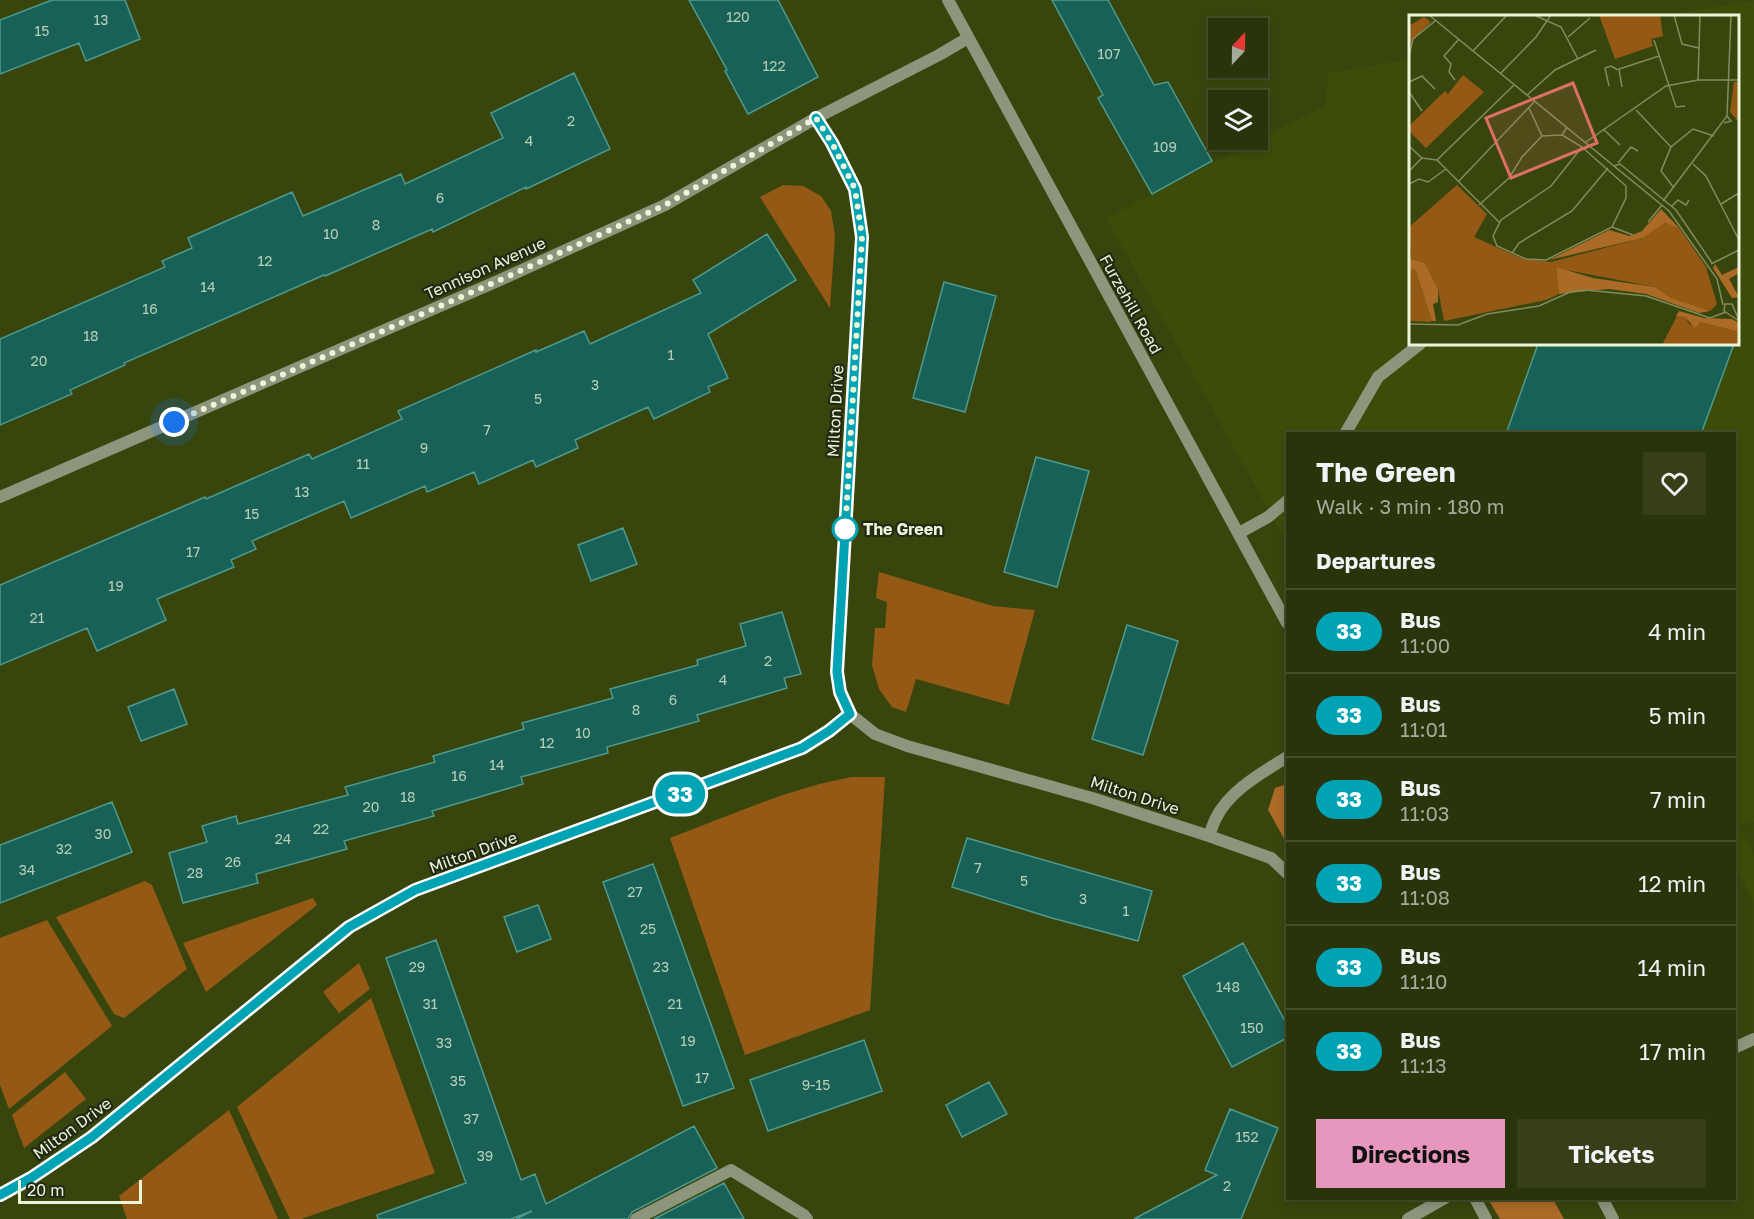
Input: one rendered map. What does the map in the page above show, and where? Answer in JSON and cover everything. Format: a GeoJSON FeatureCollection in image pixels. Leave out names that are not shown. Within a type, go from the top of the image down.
{"type":"FeatureCollection","features":[{"type":"Feature","properties":{"kind":"street","name":"Furzehill Road"},"geometry":{"type":"LineString","coordinates":[[948,0],[1286,621]]}},
{"type":"Feature","properties":{"kind":"street","name":"Tennison Avenue"},"geometry":{"type":"LineString","coordinates":[[0,497],[500,280],[665,205],[816,118],[968,38]]}},
{"type":"Feature","properties":{"kind":"street","name":"Milton Drive"},"geometry":{"type":"LineString","coordinates":[[816,118],[832,143],[855,189],[862,237],[837,672],[840,692],[850,714],[875,734],[906,746],[1092,798],[1209,836]]}},
{"type":"Feature","properties":{"kind":"street"},"geometry":{"type":"LineString","coordinates":[[1346,432],[1378,377],[1419,345]]}},
{"type":"Feature","properties":{"kind":"street"},"geometry":{"type":"LineString","coordinates":[[1239,533],[1268,517],[1286,502]]}},
{"type":"Feature","properties":{"kind":"street","name":"Milton Drive"},"geometry":{"type":"LineString","coordinates":[[0,1195],[31,1178],[92,1137],[349,927],[415,890],[802,748],[850,714]]}},
{"type":"Feature","properties":{"kind":"street"},"geometry":{"type":"LineString","coordinates":[[1286,758],[1253,779],[1229,799],[1216,817],[1209,836],[1271,858],[1286,872]]}},
{"type":"Feature","properties":{"kind":"street"},"geometry":{"type":"LineString","coordinates":[[1736,1047],[1754,1039]]}},
{"type":"Feature","properties":{"kind":"street"},"geometry":{"type":"LineString","coordinates":[[636,1219],[731,1170],[807,1219]]}},
{"type":"Feature","properties":{"kind":"street"},"geometry":{"type":"LineString","coordinates":[[1408,1219],[1441,1200]]}},
{"type":"Feature","properties":{"kind":"street"},"geometry":{"type":"LineString","coordinates":[[1476,1200],[1486,1219]]}},
{"type":"Feature","properties":{"kind":"street"},"geometry":{"type":"LineString","coordinates":[[1603,1200],[1613,1219]]}},
{"type":"Feature","properties":{"kind":"shaded area"},"geometry":{"type":"Polygon","coordinates":[[[1754,1],[1754,822],[1738,824],[1754,855],[1754,902],[1736,869],[1736,432],[1286,432],[1286,541],[1106,218],[1238,150],[1268,150],[1268,135],[1324,106],[1329,73],[1409,59],[1409,345],[1739,345],[1739,15],[1666,15],[1754,1]]]}},
{"type":"Feature","properties":{"kind":"shaded area"},"geometry":{"type":"Polygon","coordinates":[[[783,185],[803,186],[821,196],[831,211],[835,236],[830,308],[760,197],[783,185]]]}},
{"type":"Feature","properties":{"kind":"shaded area"},"geometry":{"type":"Polygon","coordinates":[[[879,572],[993,606],[1035,610],[1009,705],[916,679],[906,712],[892,707],[879,689],[872,665],[875,628],[885,628],[887,602],[876,598],[879,572]]]}},
{"type":"Feature","properties":{"kind":"shaded area"},"geometry":{"type":"Polygon","coordinates":[[[852,777],[885,777],[870,1010],[745,1055],[670,838],[783,795],[852,777]]]}},
{"type":"Feature","properties":{"kind":"shaded area"},"geometry":{"type":"Polygon","coordinates":[[[1286,784],[1286,842],[1268,810],[1275,788],[1286,784]]]}},
{"type":"Feature","properties":{"kind":"shaded area"},"geometry":{"type":"Polygon","coordinates":[[[145,881],[152,885],[187,969],[124,1018],[114,1014],[56,917],[145,881]]]}},
{"type":"Feature","properties":{"kind":"shaded area"},"geometry":{"type":"Polygon","coordinates":[[[313,898],[317,905],[206,992],[183,943],[313,898]]]}},
{"type":"Feature","properties":{"kind":"shaded area"},"geometry":{"type":"Polygon","coordinates":[[[47,920],[112,1026],[9,1109],[0,1085],[0,938],[47,920]]]}},
{"type":"Feature","properties":{"kind":"shaded area"},"geometry":{"type":"Polygon","coordinates":[[[359,963],[370,989],[339,1013],[323,992],[359,963]]]}},
{"type":"Feature","properties":{"kind":"shaded area"},"geometry":{"type":"Polygon","coordinates":[[[371,998],[435,1173],[301,1219],[290,1219],[237,1107],[371,998]]]}},
{"type":"Feature","properties":{"kind":"shaded area"},"geometry":{"type":"Polygon","coordinates":[[[65,1072],[86,1099],[24,1148],[12,1115],[65,1072]]]}},
{"type":"Feature","properties":{"kind":"shaded area"},"geometry":{"type":"Polygon","coordinates":[[[229,1110],[278,1219],[127,1219],[119,1196],[229,1110]]]}},
{"type":"Feature","properties":{"kind":"shaded area"},"geometry":{"type":"Polygon","coordinates":[[[1489,1200],[1554,1200],[1564,1219],[1500,1219],[1489,1200]]]}},
{"type":"Feature","properties":{"kind":"building"},"geometry":{"type":"Polygon","coordinates":[[[52,0],[125,0],[140,39],[86,61],[79,43],[0,74],[0,20],[52,0]]]}},
{"type":"Feature","properties":{"kind":"building"},"geometry":{"type":"Polygon","coordinates":[[[689,0],[778,0],[818,77],[748,114],[689,0]]]}},
{"type":"Feature","properties":{"kind":"building"},"geometry":{"type":"Polygon","coordinates":[[[1052,0],[1108,0],[1154,85],[1168,82],[1212,161],[1152,194],[1098,98],[1103,95],[1052,0]]]}},
{"type":"Feature","properties":{"kind":"building"},"geometry":{"type":"Polygon","coordinates":[[[574,73],[610,149],[433,232],[432,229],[124,363],[125,365],[70,390],[72,394],[0,425],[0,339],[165,267],[162,261],[192,248],[188,238],[292,192],[303,216],[401,174],[405,184],[503,138],[491,113],[574,73]]]}},
{"type":"Feature","properties":{"kind":"building"},"geometry":{"type":"Polygon","coordinates":[[[767,234],[796,280],[708,334],[728,378],[708,387],[710,392],[654,419],[648,407],[575,440],[578,448],[536,467],[533,460],[479,484],[474,472],[427,492],[425,486],[351,518],[344,501],[252,541],[256,549],[231,560],[234,567],[157,599],[166,620],[97,651],[87,628],[0,665],[0,585],[309,454],[312,459],[402,419],[398,411],[536,350],[536,352],[584,331],[590,344],[701,293],[693,280],[767,234]]]}},
{"type":"Feature","properties":{"kind":"building"},"geometry":{"type":"Polygon","coordinates":[[[944,282],[996,296],[965,412],[913,398],[944,282]]]}},
{"type":"Feature","properties":{"kind":"building"},"geometry":{"type":"Polygon","coordinates":[[[1538,345],[1734,345],[1702,432],[1507,432],[1538,345]]]}},
{"type":"Feature","properties":{"kind":"building"},"geometry":{"type":"Polygon","coordinates":[[[1036,457],[1089,471],[1057,587],[1004,572],[1036,457]]]}},
{"type":"Feature","properties":{"kind":"building"},"geometry":{"type":"Polygon","coordinates":[[[623,528],[637,564],[591,581],[578,545],[623,528]]]}},
{"type":"Feature","properties":{"kind":"building"},"geometry":{"type":"Polygon","coordinates":[[[782,612],[801,674],[784,678],[787,688],[697,715],[699,721],[607,747],[608,753],[521,777],[523,784],[432,811],[434,816],[344,841],[347,849],[256,874],[258,883],[183,903],[169,853],[207,842],[202,826],[236,816],[238,824],[348,795],[345,787],[435,762],[433,756],[524,729],[522,723],[613,698],[610,689],[698,665],[697,660],[746,646],[740,624],[782,612]]]}},
{"type":"Feature","properties":{"kind":"building"},"geometry":{"type":"Polygon","coordinates":[[[1127,625],[1178,641],[1143,755],[1092,739],[1127,625]]]}},
{"type":"Feature","properties":{"kind":"building"},"geometry":{"type":"Polygon","coordinates":[[[174,689],[187,724],[141,741],[128,707],[174,689]]]}},
{"type":"Feature","properties":{"kind":"building"},"geometry":{"type":"Polygon","coordinates":[[[112,802],[132,852],[0,903],[0,845],[112,802]]]}},
{"type":"Feature","properties":{"kind":"building"},"geometry":{"type":"Polygon","coordinates":[[[967,838],[1152,891],[1138,941],[1052,918],[952,887],[967,838]]]}},
{"type":"Feature","properties":{"kind":"building"},"geometry":{"type":"Polygon","coordinates":[[[653,864],[734,1088],[683,1106],[603,882],[653,864]]]}},
{"type":"Feature","properties":{"kind":"building"},"geometry":{"type":"Polygon","coordinates":[[[538,905],[551,939],[517,952],[504,917],[538,905]]]}},
{"type":"Feature","properties":{"kind":"building"},"geometry":{"type":"Polygon","coordinates":[[[436,940],[521,1180],[535,1174],[546,1204],[694,1126],[717,1168],[632,1212],[628,1219],[516,1219],[532,1211],[511,1219],[378,1219],[377,1215],[466,1183],[386,958],[436,940]]]}},
{"type":"Feature","properties":{"kind":"building"},"geometry":{"type":"Polygon","coordinates":[[[1243,943],[1286,1023],[1286,1039],[1232,1067],[1183,976],[1243,943]]]}},
{"type":"Feature","properties":{"kind":"building"},"geometry":{"type":"Polygon","coordinates":[[[864,1040],[882,1091],[768,1131],[750,1080],[864,1040]]]}},
{"type":"Feature","properties":{"kind":"building"},"geometry":{"type":"Polygon","coordinates":[[[989,1082],[1007,1114],[962,1137],[946,1105],[989,1082]]]}},
{"type":"Feature","properties":{"kind":"building"},"geometry":{"type":"Polygon","coordinates":[[[1230,1109],[1278,1128],[1241,1219],[1134,1219],[1217,1175],[1205,1170],[1230,1109]]]}},
{"type":"Feature","properties":{"kind":"building"},"geometry":{"type":"Polygon","coordinates":[[[724,1183],[744,1219],[654,1219],[724,1183]]]}},
{"type":"Feature","properties":{"kind":"bus line","name":"33"},"geometry":{"type":"LineString","coordinates":[[0,1195],[31,1178],[92,1137],[349,927],[415,890],[633,812],[802,748],[850,714],[840,692],[837,672],[862,237],[855,189],[832,143],[816,118]]}},
{"type":"Feature","properties":{"kind":"place","name":"The Green"},"geometry":{"type":"Point","coordinates":[845,529]}},
{"type":"Feature","properties":{"kind":"route"},"geometry":{"type":"LineString","coordinates":[[174,422],[500,280],[665,205],[816,118],[832,143],[855,189],[862,237],[845,535],[845,529]]}}]}
